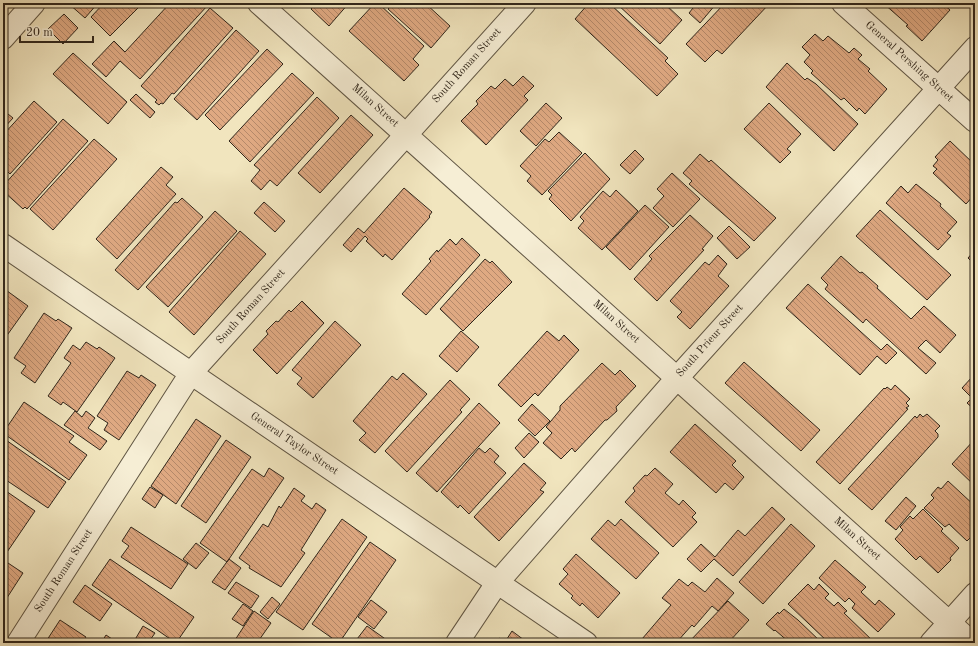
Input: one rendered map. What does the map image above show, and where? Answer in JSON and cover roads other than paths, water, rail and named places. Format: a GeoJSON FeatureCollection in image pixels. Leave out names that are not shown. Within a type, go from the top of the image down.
{"type":"FeatureCollection","features":[{"type":"Feature","properties":{"kind":"street"},"geometry":{"type":"LineString","coordinates":[[3,38],[34,3]]}},
{"type":"Feature","properties":{"kind":"street","name":"Milan Street"},"geometry":{"type":"LineString","coordinates":[[259,3],[678,377],[972,643]]}},
{"type":"Feature","properties":{"kind":"street","name":"South Roman Street"},"geometry":{"type":"LineString","coordinates":[[18,643],[191,373],[525,3]]}},
{"type":"Feature","properties":{"kind":"street","name":"General Pershing Street"},"geometry":{"type":"LineString","coordinates":[[843,3],[975,121]]}},
{"type":"Feature","properties":{"kind":"street","name":"South Prieur Street"},"geometry":{"type":"LineString","coordinates":[[457,643],[497,583],[678,377],[975,48]]}},
{"type":"Feature","properties":{"kind":"street","name":"General Taylor Street"},"geometry":{"type":"LineString","coordinates":[[3,245],[586,643]]}},
{"type":"Feature","properties":{"kind":"street"},"geometry":{"type":"LineString","coordinates":[[932,643],[975,594]]}}]}
